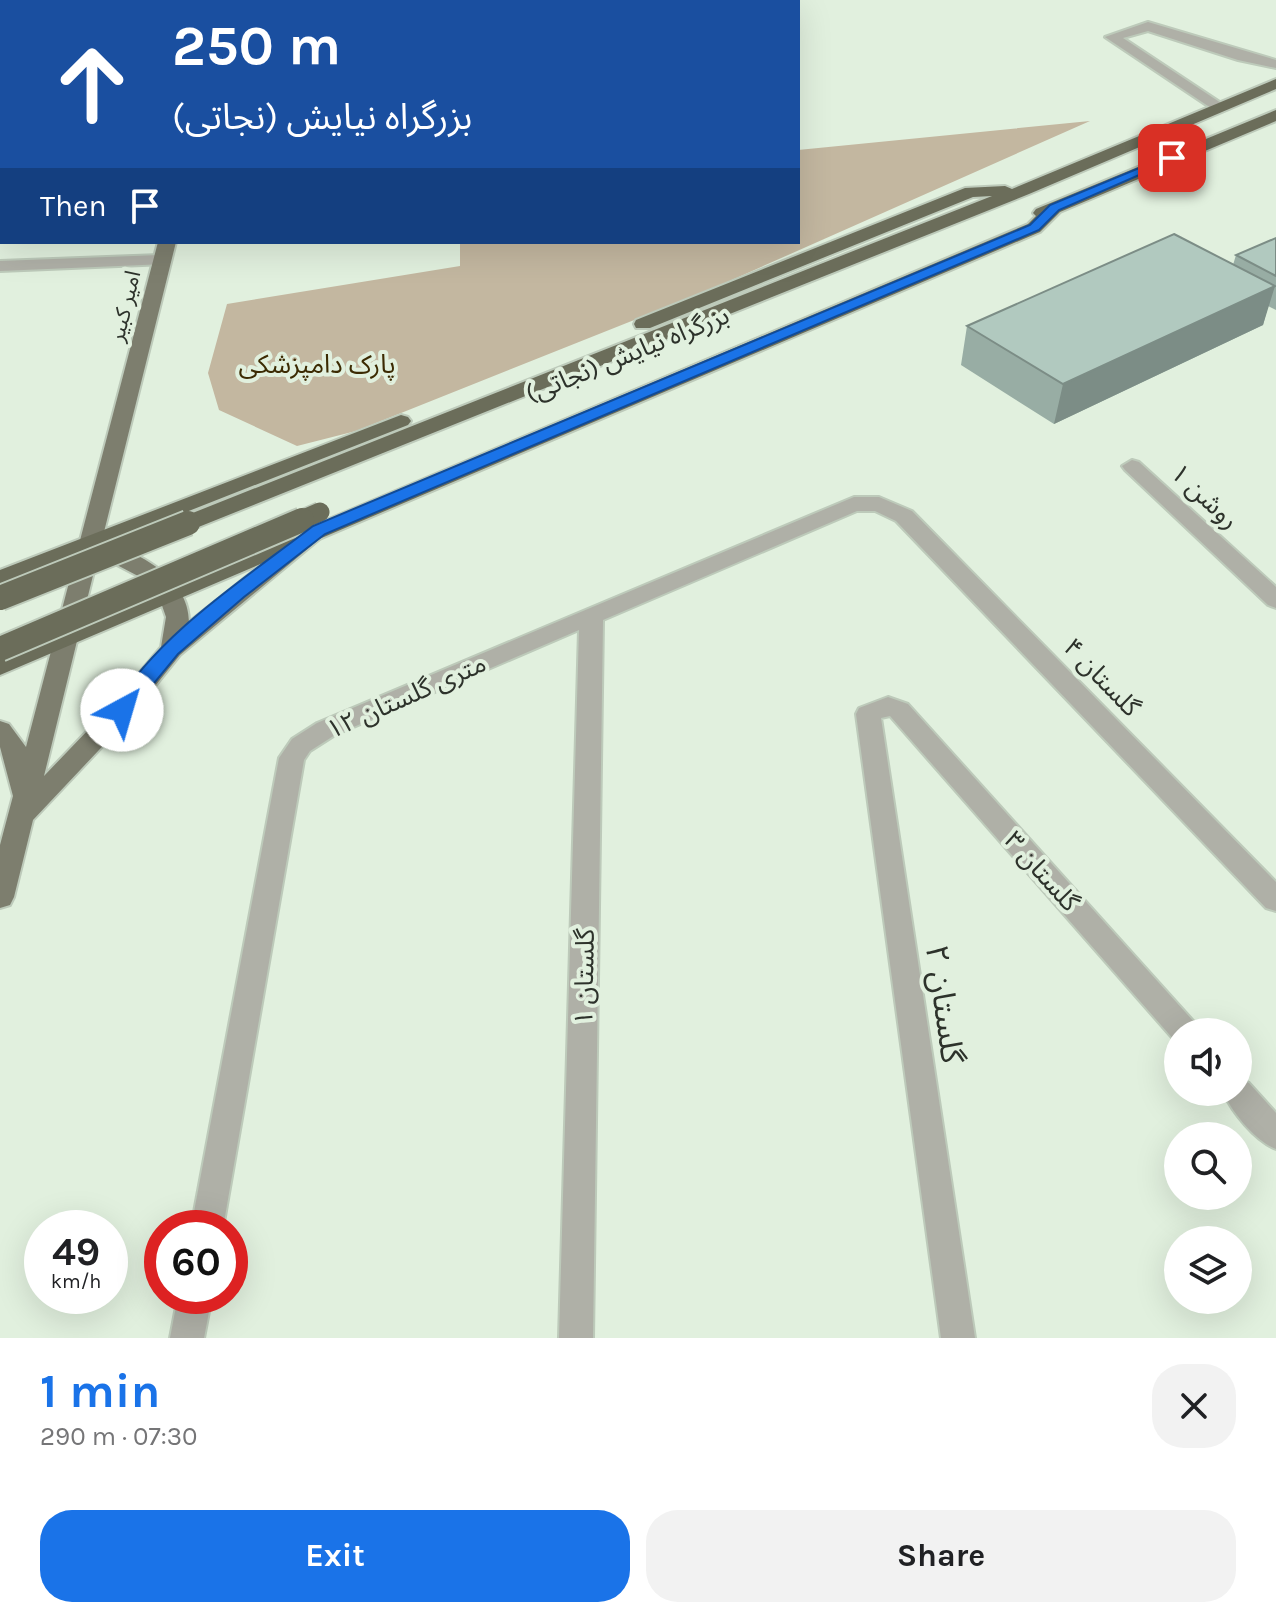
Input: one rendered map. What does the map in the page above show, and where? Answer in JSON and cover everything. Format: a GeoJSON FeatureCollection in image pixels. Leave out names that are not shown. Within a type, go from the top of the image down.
{"type":"FeatureCollection","features":[{"type":"Feature","properties":{"kind":"highway","name":"بزرگراه نیایش (نجاتی)"},"geometry":{"type":"LineString","coordinates":[[0,598],[1023,190],[1276,84]]}},
{"type":"Feature","properties":{"kind":"highway","name":"بزرگراه نیایش (نجاتی)"},"geometry":{"type":"LineString","coordinates":[[0,649],[320,512],[1276,115]]}},
{"type":"Feature","properties":{"kind":"highway"},"geometry":{"type":"LineString","coordinates":[[0,578],[971,192],[1023,190]]}},
{"type":"Feature","properties":{"kind":"highway"},"geometry":{"type":"LineString","coordinates":[[0,667],[1034,228],[1055,207]]}},
{"type":"Feature","properties":{"kind":"main road","name":"امیر کبیر"},"geometry":{"type":"LineString","coordinates":[[0,897],[164,251]]}},
{"type":"Feature","properties":{"kind":"main road"},"geometry":{"type":"LineString","coordinates":[[23,815],[122,710],[172,649],[319,530]]}},
{"type":"Feature","properties":{"kind":"main road"},"geometry":{"type":"LineString","coordinates":[[91,543],[146,571],[169,594],[178,616],[172,649]]}},
{"type":"Feature","properties":{"kind":"main road"},"geometry":{"type":"LineString","coordinates":[[0,730],[13,744],[20,758],[23,815]]}},
{"type":"Feature","properties":{"kind":"street"},"geometry":{"type":"LineString","coordinates":[[1219,107],[1112,37],[1148,26],[1243,57],[1276,64]]}},
{"type":"Feature","properties":{"kind":"street"},"geometry":{"type":"LineString","coordinates":[[37,263],[46,244]]}},
{"type":"Feature","properties":{"kind":"street"},"geometry":{"type":"LineString","coordinates":[[0,266],[164,251]]}},
{"type":"Feature","properties":{"kind":"street","name":"روشن ۱"},"geometry":{"type":"LineString","coordinates":[[1132,466],[1276,600]]}},
{"type":"Feature","properties":{"kind":"street","name":"۱۲ متری گلستان"},"geometry":{"type":"LineString","coordinates":[[210,1210],[292,758],[301,745],[326,729],[854,504],[879,504]]}},
{"type":"Feature","properties":{"kind":"street","name":"گلستان ۴"},"geometry":{"type":"LineString","coordinates":[[879,504],[904,516],[1276,900]]}},
{"type":"Feature","properties":{"kind":"street","name":"گلستان ۱"},"geometry":{"type":"LineString","coordinates":[[576,1338],[591,616]]}},
{"type":"Feature","properties":{"kind":"street","name":"گلستان ۲"},"geometry":{"type":"LineString","coordinates":[[899,710],[888,706],[876,709],[868,714],[867,723],[958,1338]]}},
{"type":"Feature","properties":{"kind":"street","name":"گلستان ۳"},"geometry":{"type":"LineString","coordinates":[[899,710],[1173,1018]]}},
{"type":"Feature","properties":{"kind":"street"},"geometry":{"type":"LineString","coordinates":[[1250,1106],[1276,1135]]}},
{"type":"Feature","properties":{"kind":"street"},"geometry":{"type":"LineString","coordinates":[[187,1338],[192,1314]]}},
{"type":"Feature","properties":{"kind":"green space","name":"پارک دامپزشکی"},"geometry":{"type":"Polygon","coordinates":[[[1090,121],[707,291],[356,431],[297,446],[219,410],[208,373],[227,304],[460,266],[460,244],[800,244],[800,150],[1090,121]]]}},
{"type":"Feature","properties":{"kind":"building"},"geometry":{"type":"Polygon","coordinates":[[[1174,234],[1275,286],[1063,384],[967,326],[1174,234]]]}},
{"type":"Feature","properties":{"kind":"building"},"geometry":{"type":"Polygon","coordinates":[[[1276,238],[1276,276],[1236,255],[1276,238]]]}},
{"type":"Feature","properties":{"kind":"route"},"geometry":{"type":"LineString","coordinates":[[122,710],[172,649],[319,530],[1034,228],[1055,207],[1172,158]]}}]}
